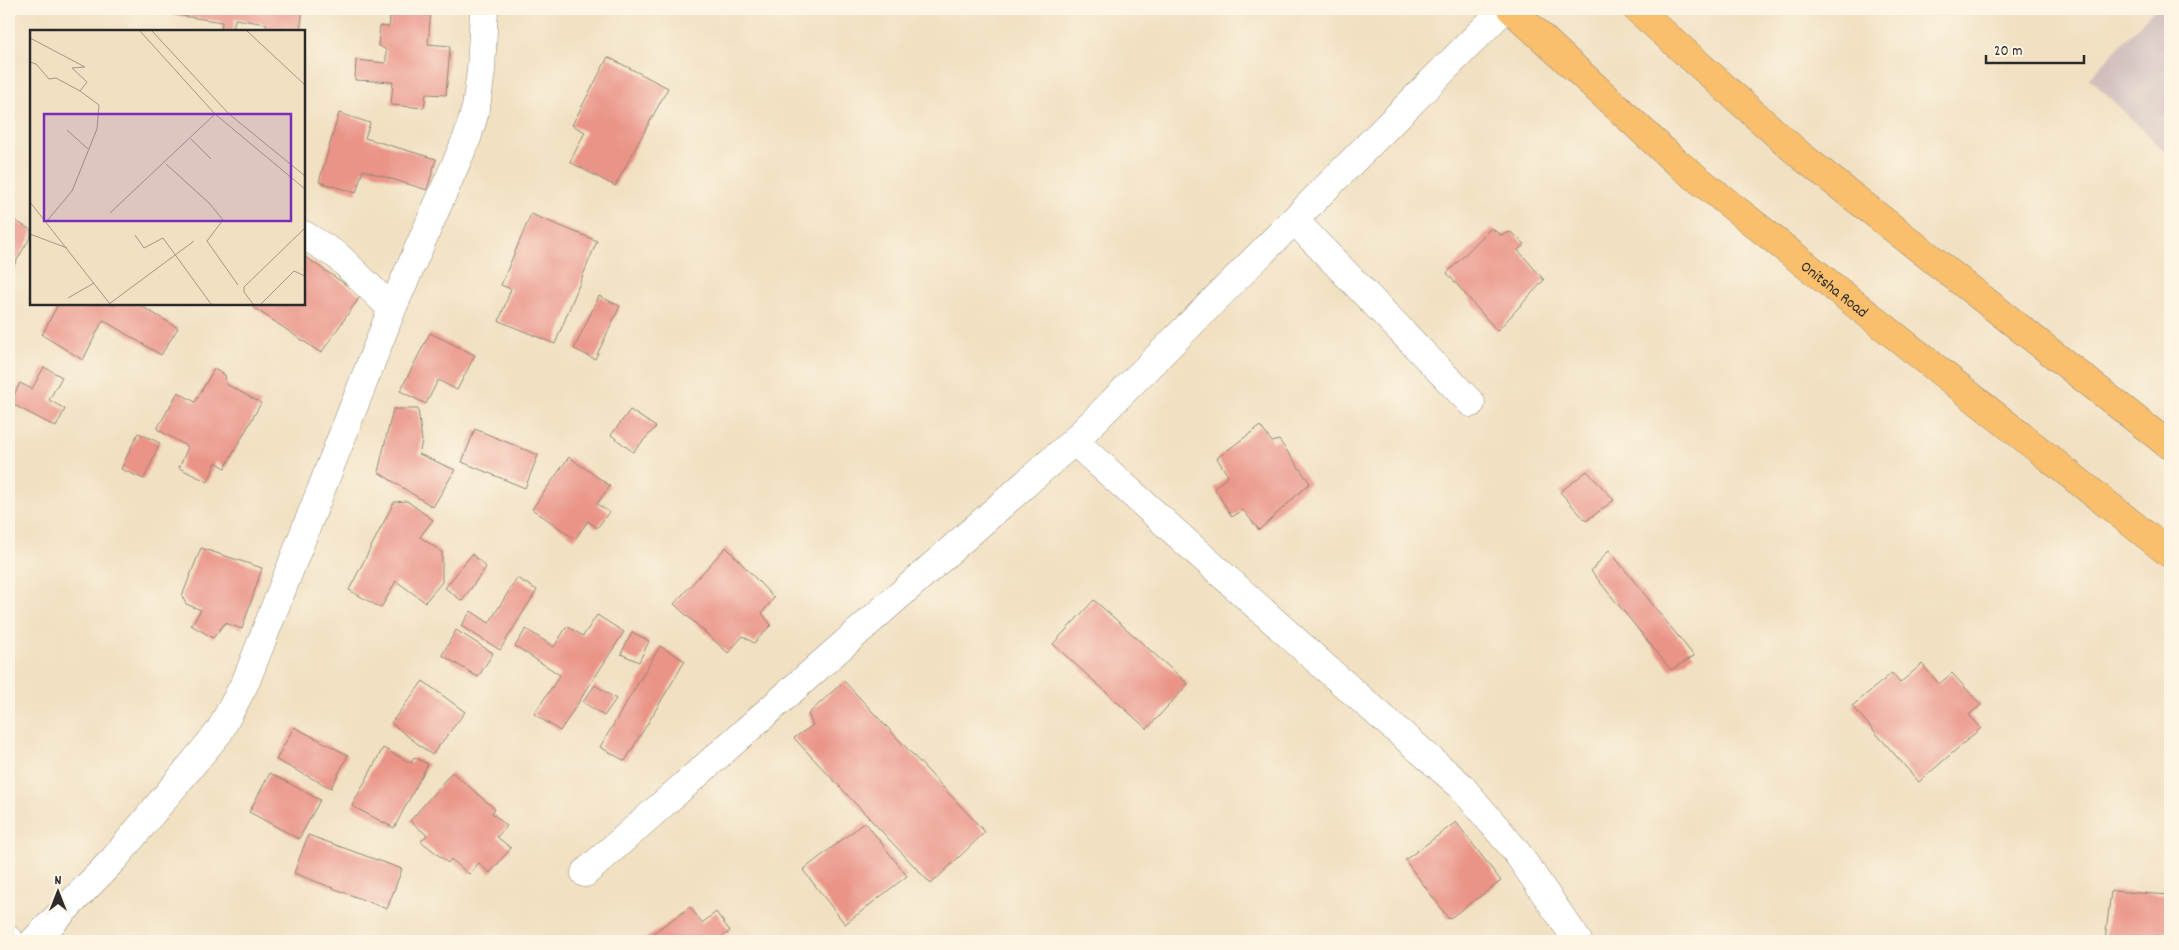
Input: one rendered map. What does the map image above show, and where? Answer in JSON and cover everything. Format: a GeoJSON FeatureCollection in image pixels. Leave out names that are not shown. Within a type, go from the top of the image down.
{"type":"FeatureCollection","features":[{"type":"Feature","properties":{"kind":"main road","name":"Onitsha Road"},"geometry":{"type":"LineString","coordinates":[[1511,9],[1675,161],[2170,554]]}},
{"type":"Feature","properties":{"kind":"main road"},"geometry":{"type":"LineString","coordinates":[[1637,9],[1800,155],[2170,446]]}},
{"type":"Feature","properties":{"kind":"street"},"geometry":{"type":"LineString","coordinates":[[34,941],[114,859],[220,732],[246,680],[392,309],[467,138],[477,98],[484,9]]}},
{"type":"Feature","properties":{"kind":"street"},"geometry":{"type":"LineString","coordinates":[[585,873],[1074,441],[1504,9]]}},
{"type":"Feature","properties":{"kind":"street"},"geometry":{"type":"LineString","coordinates":[[1294,220],[1472,403]]}},
{"type":"Feature","properties":{"kind":"street"},"geometry":{"type":"LineString","coordinates":[[305,236],[338,256],[392,309]]}},
{"type":"Feature","properties":{"kind":"street"},"geometry":{"type":"LineString","coordinates":[[1074,441],[1328,670],[1460,785],[1516,850],[1578,941]]}},
{"type":"Feature","properties":{"kind":"shaded area"},"geometry":{"type":"Polygon","coordinates":[[[2155,9],[2170,9],[2170,145],[2165,151],[2089,78],[2155,9]]]}},
{"type":"Feature","properties":{"kind":"building"},"geometry":{"type":"Polygon","coordinates":[[[170,9],[303,9],[300,30],[266,30],[267,24],[235,19],[233,30],[221,30],[222,22],[169,14],[170,9]]]}},
{"type":"Feature","properties":{"kind":"building"},"geometry":{"type":"Polygon","coordinates":[[[391,9],[431,9],[428,44],[450,46],[446,95],[426,94],[424,108],[391,105],[393,82],[355,80],[356,60],[386,63],[386,50],[378,45],[380,26],[389,27],[391,9]]]}},
{"type":"Feature","properties":{"kind":"building"},"geometry":{"type":"Polygon","coordinates":[[[608,57],[668,88],[615,186],[570,162],[585,132],[572,125],[608,57]]]}},
{"type":"Feature","properties":{"kind":"building"},"geometry":{"type":"Polygon","coordinates":[[[339,113],[370,123],[365,138],[436,159],[427,190],[363,170],[356,193],[319,182],[339,113]]]}},
{"type":"Feature","properties":{"kind":"building"},"geometry":{"type":"Polygon","coordinates":[[[531,214],[597,241],[555,344],[499,321],[511,289],[501,285],[531,214]]]}},
{"type":"Feature","properties":{"kind":"building"},"geometry":{"type":"Polygon","coordinates":[[[9,217],[30,229],[30,238],[9,274],[9,217]]]}},
{"type":"Feature","properties":{"kind":"building"},"geometry":{"type":"Polygon","coordinates":[[[1491,228],[1501,235],[1511,232],[1525,244],[1518,250],[1544,280],[1497,331],[1447,273],[1491,228]]]}},
{"type":"Feature","properties":{"kind":"building"},"geometry":{"type":"Polygon","coordinates":[[[305,257],[361,295],[321,353],[253,307],[254,305],[305,305],[305,257]]]}},
{"type":"Feature","properties":{"kind":"building"},"geometry":{"type":"Polygon","coordinates":[[[599,296],[620,306],[595,359],[574,349],[599,296]]]}},
{"type":"Feature","properties":{"kind":"building"},"geometry":{"type":"Polygon","coordinates":[[[57,305],[140,305],[178,328],[161,355],[103,320],[83,360],[42,335],[57,305]]]}},
{"type":"Feature","properties":{"kind":"building"},"geometry":{"type":"Polygon","coordinates":[[[430,333],[475,355],[457,390],[438,380],[426,404],[400,391],[430,333]]]}},
{"type":"Feature","properties":{"kind":"building"},"geometry":{"type":"Polygon","coordinates":[[[44,367],[62,377],[49,400],[65,409],[56,427],[10,403],[20,383],[32,389],[44,367]]]}},
{"type":"Feature","properties":{"kind":"building"},"geometry":{"type":"Polygon","coordinates":[[[214,369],[225,375],[226,384],[261,403],[225,468],[216,462],[208,482],[179,468],[188,447],[157,429],[178,392],[195,402],[214,369]]]}},
{"type":"Feature","properties":{"kind":"building"},"geometry":{"type":"Polygon","coordinates":[[[393,409],[418,409],[422,441],[419,454],[455,470],[433,507],[378,472],[393,409]]]}},
{"type":"Feature","properties":{"kind":"building"},"geometry":{"type":"Polygon","coordinates":[[[630,410],[656,427],[633,452],[611,435],[630,410]]]}},
{"type":"Feature","properties":{"kind":"building"},"geometry":{"type":"Polygon","coordinates":[[[1260,426],[1272,442],[1279,440],[1310,483],[1259,530],[1243,510],[1232,517],[1214,488],[1228,476],[1217,458],[1260,426]]]}},
{"type":"Feature","properties":{"kind":"building"},"geometry":{"type":"Polygon","coordinates":[[[475,429],[538,455],[525,488],[462,462],[475,429]]]}},
{"type":"Feature","properties":{"kind":"building"},"geometry":{"type":"Polygon","coordinates":[[[138,433],[160,443],[144,479],[121,469],[138,433]]]}},
{"type":"Feature","properties":{"kind":"building"},"geometry":{"type":"Polygon","coordinates":[[[569,457],[610,486],[597,504],[609,512],[597,528],[588,521],[575,539],[532,509],[569,457]]]}},
{"type":"Feature","properties":{"kind":"building"},"geometry":{"type":"Polygon","coordinates":[[[1587,471],[1614,500],[1586,521],[1560,492],[1587,471]]]}},
{"type":"Feature","properties":{"kind":"building"},"geometry":{"type":"Polygon","coordinates":[[[407,501],[433,520],[420,537],[442,552],[442,582],[425,602],[396,581],[381,608],[349,590],[394,502],[407,501]]]}},
{"type":"Feature","properties":{"kind":"building"},"geometry":{"type":"Polygon","coordinates":[[[726,547],[774,598],[762,613],[771,625],[754,643],[743,636],[728,653],[674,604],[726,547]]]}},
{"type":"Feature","properties":{"kind":"building"},"geometry":{"type":"Polygon","coordinates":[[[201,548],[262,568],[242,629],[225,623],[213,638],[191,625],[201,610],[186,604],[182,596],[201,548]]]}},
{"type":"Feature","properties":{"kind":"building"},"geometry":{"type":"Polygon","coordinates":[[[1609,550],[1694,656],[1671,670],[1591,571],[1609,550]]]}},
{"type":"Feature","properties":{"kind":"building"},"geometry":{"type":"Polygon","coordinates":[[[472,554],[486,567],[462,601],[445,588],[472,554]]]}},
{"type":"Feature","properties":{"kind":"building"},"geometry":{"type":"Polygon","coordinates":[[[517,578],[537,590],[500,650],[461,626],[471,611],[489,623],[517,578]]]}},
{"type":"Feature","properties":{"kind":"building"},"geometry":{"type":"Polygon","coordinates":[[[1094,600],[1188,684],[1147,729],[1053,644],[1094,600]]]}},
{"type":"Feature","properties":{"kind":"building"},"geometry":{"type":"Polygon","coordinates":[[[597,615],[624,632],[560,731],[534,714],[560,675],[515,646],[526,629],[554,647],[567,626],[583,636],[597,615]]]}},
{"type":"Feature","properties":{"kind":"building"},"geometry":{"type":"Polygon","coordinates":[[[456,630],[493,653],[478,677],[442,655],[456,630]]]}},
{"type":"Feature","properties":{"kind":"building"},"geometry":{"type":"Polygon","coordinates":[[[632,632],[649,641],[639,662],[621,654],[632,632]]]}},
{"type":"Feature","properties":{"kind":"building"},"geometry":{"type":"Polygon","coordinates":[[[660,646],[685,661],[625,761],[600,747],[660,646]]]}},
{"type":"Feature","properties":{"kind":"building"},"geometry":{"type":"Polygon","coordinates":[[[1922,664],[1939,684],[1952,673],[1981,705],[1969,715],[1981,728],[1919,782],[1852,706],[1892,673],[1900,683],[1922,664]]]}},
{"type":"Feature","properties":{"kind":"building"},"geometry":{"type":"Polygon","coordinates":[[[423,681],[465,712],[432,755],[391,723],[423,681]]]}},
{"type":"Feature","properties":{"kind":"building"},"geometry":{"type":"Polygon","coordinates":[[[844,681],[985,832],[931,884],[794,738],[813,725],[808,714],[844,681]]]}},
{"type":"Feature","properties":{"kind":"building"},"geometry":{"type":"Polygon","coordinates":[[[595,685],[616,699],[604,716],[583,702],[595,685]]]}},
{"type":"Feature","properties":{"kind":"building"},"geometry":{"type":"Polygon","coordinates":[[[294,727],[348,755],[331,788],[276,760],[294,727]]]}},
{"type":"Feature","properties":{"kind":"building"},"geometry":{"type":"Polygon","coordinates":[[[383,748],[411,763],[414,757],[428,764],[394,828],[352,806],[383,748]]]}},
{"type":"Feature","properties":{"kind":"building"},"geometry":{"type":"Polygon","coordinates":[[[452,772],[495,809],[492,813],[507,826],[497,837],[511,848],[490,873],[479,863],[469,874],[451,859],[448,863],[421,841],[427,835],[410,821],[452,772]]]}},
{"type":"Feature","properties":{"kind":"building"},"geometry":{"type":"Polygon","coordinates":[[[270,773],[320,800],[299,839],[249,812],[270,773]]]}},
{"type":"Feature","properties":{"kind":"building"},"geometry":{"type":"Polygon","coordinates":[[[865,822],[907,876],[845,924],[803,870],[865,822]]]}},
{"type":"Feature","properties":{"kind":"building"},"geometry":{"type":"Polygon","coordinates":[[[1456,822],[1501,881],[1449,919],[1405,860],[1456,822]]]}},
{"type":"Feature","properties":{"kind":"building"},"geometry":{"type":"Polygon","coordinates":[[[308,835],[402,869],[387,909],[294,873],[308,835]]]}},
{"type":"Feature","properties":{"kind":"building"},"geometry":{"type":"Polygon","coordinates":[[[2111,891],[2170,895],[2170,941],[2105,941],[2111,891]]]}},
{"type":"Feature","properties":{"kind":"building"},"geometry":{"type":"Polygon","coordinates":[[[690,907],[702,923],[716,912],[730,931],[716,941],[642,941],[690,907]]]}}]}
